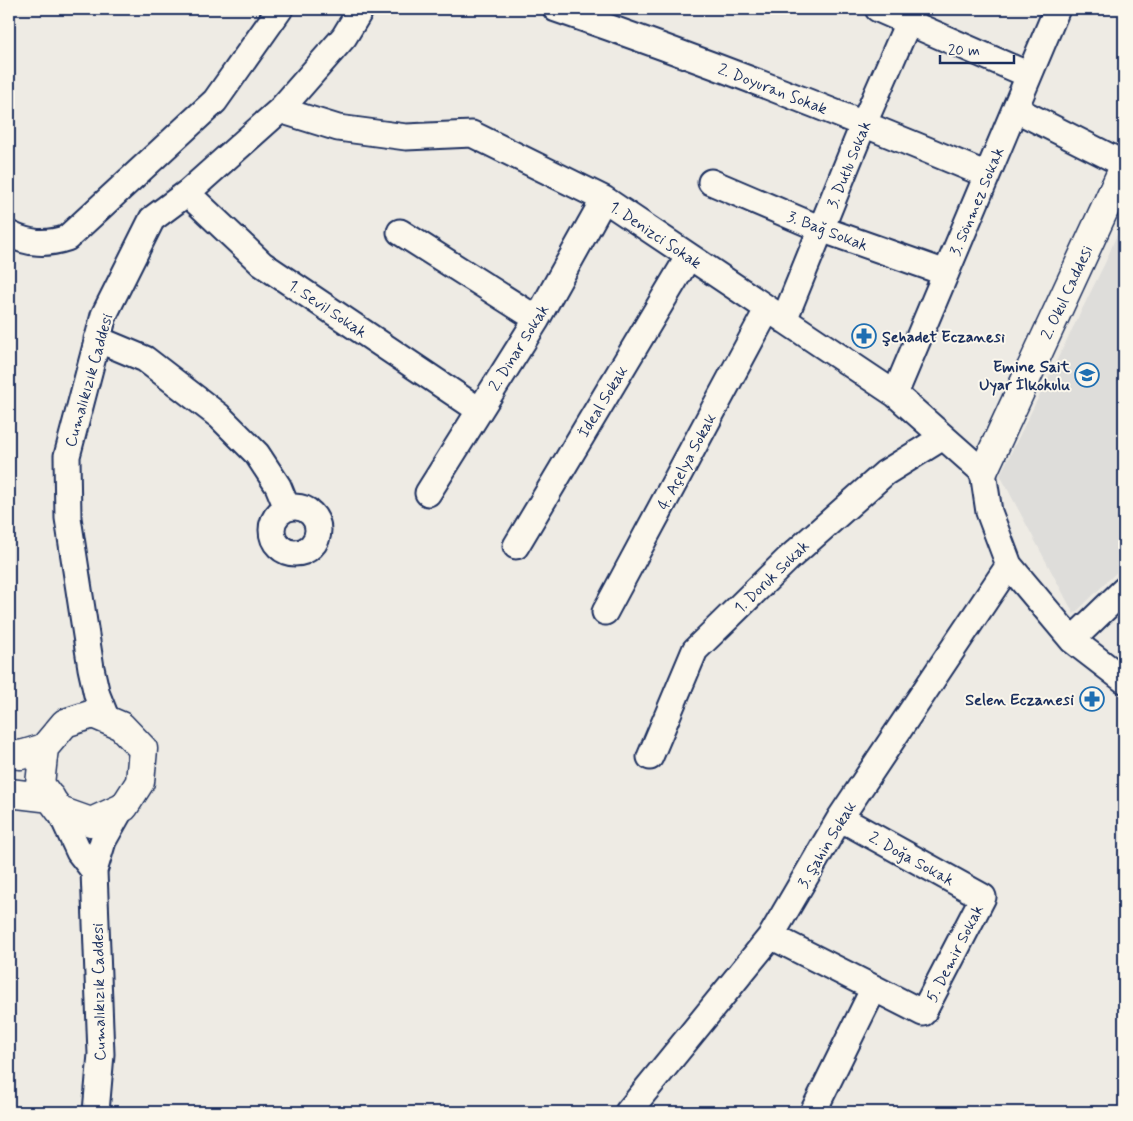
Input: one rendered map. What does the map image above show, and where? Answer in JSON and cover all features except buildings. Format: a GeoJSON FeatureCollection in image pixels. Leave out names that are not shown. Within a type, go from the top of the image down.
{"type":"FeatureCollection","features":[{"type":"Feature","properties":{"kind":"main road","name":"2. Okul Caddesi"},"geometry":{"type":"LineString","coordinates":[[983,472],[1124,166]]}},
{"type":"Feature","properties":{"kind":"main road"},"geometry":{"type":"LineString","coordinates":[[14,793],[55,804],[91,822],[124,807],[140,782],[142,749],[121,726],[93,714],[65,723],[24,752],[40,784],[55,804]]}},
{"type":"Feature","properties":{"kind":"street"},"geometry":{"type":"LineString","coordinates":[[9,234],[32,243],[44,244],[67,238],[215,101],[280,9]]}},
{"type":"Feature","properties":{"kind":"street","name":"Cumalıkızık Caddesi"},"geometry":{"type":"LineString","coordinates":[[91,668],[68,518],[67,456],[104,315],[152,219],[188,193],[280,110],[344,37],[361,9]]}},
{"type":"Feature","properties":{"kind":"street","name":"2. Doyuran Sokak"},"geometry":{"type":"LineString","coordinates":[[556,9],[660,45],[864,123],[987,175]]}},
{"type":"Feature","properties":{"kind":"street"},"geometry":{"type":"LineString","coordinates":[[878,9],[911,15],[1029,75]]}},
{"type":"Feature","properties":{"kind":"street","name":"3. Sönmez Sokak"},"geometry":{"type":"LineString","coordinates":[[895,394],[1029,75],[1052,10]]}},
{"type":"Feature","properties":{"kind":"street","name":"3. Dutlu Sokak"},"geometry":{"type":"LineString","coordinates":[[775,315],[821,229],[911,15]]}},
{"type":"Feature","properties":{"kind":"street"},"geometry":{"type":"LineString","coordinates":[[1015,109],[1124,166]]}},
{"type":"Feature","properties":{"kind":"street","name":"1. Denizci Sokak"},"geometry":{"type":"LineString","coordinates":[[280,110],[338,128],[406,137],[472,134],[604,199],[895,394],[983,472]]}},
{"type":"Feature","properties":{"kind":"street","name":"3. Bağ Sokak"},"geometry":{"type":"LineString","coordinates":[[711,182],[821,229],[946,273]]}},
{"type":"Feature","properties":{"kind":"street","name":"1. Sevil Sokak"},"geometry":{"type":"LineString","coordinates":[[188,193],[262,264],[479,410]]}},
{"type":"Feature","properties":{"kind":"street","name":"2. Dinar Sokak"},"geometry":{"type":"LineString","coordinates":[[428,493],[537,320],[604,199]]}},
{"type":"Feature","properties":{"kind":"street"},"geometry":{"type":"LineString","coordinates":[[400,232],[537,320]]}},
{"type":"Feature","properties":{"kind":"street","name":"İdeal Sokak"},"geometry":{"type":"LineString","coordinates":[[516,546],[689,256]]}},
{"type":"Feature","properties":{"kind":"street","name":"4. Açelya Sokak"},"geometry":{"type":"LineString","coordinates":[[605,612],[775,315]]}},
{"type":"Feature","properties":{"kind":"street"},"geometry":{"type":"LineString","coordinates":[[97,339],[145,359],[219,416],[257,454],[278,486],[287,508]]}},
{"type":"Feature","properties":{"kind":"street","name":"1. Doruk Sokak"},"geometry":{"type":"LineString","coordinates":[[650,757],[695,650],[788,559],[885,473],[943,437]]}},
{"type":"Feature","properties":{"kind":"street"},"geometry":{"type":"LineString","coordinates":[[983,472],[989,512],[1009,565],[1072,640],[1124,680]]}},
{"type":"Feature","properties":{"kind":"street","name":"3. Şahin Sokak"},"geometry":{"type":"LineString","coordinates":[[632,1111],[771,936],[840,818],[1009,565]]}},
{"type":"Feature","properties":{"kind":"street"},"geometry":{"type":"LineString","coordinates":[[1072,640],[1124,590]]}},
{"type":"Feature","properties":{"kind":"street"},"geometry":{"type":"LineString","coordinates":[[76,720],[88,697],[91,668]]}},
{"type":"Feature","properties":{"kind":"street"},"geometry":{"type":"LineString","coordinates":[[91,668],[97,695],[107,720]]}},
{"type":"Feature","properties":{"kind":"street"},"geometry":{"type":"LineString","coordinates":[[55,804],[79,852],[94,871]]}},
{"type":"Feature","properties":{"kind":"street","name":"Cumalıkızık Caddesi"},"geometry":{"type":"LineString","coordinates":[[96,1112],[101,1054],[94,871],[103,841],[121,808]]}},
{"type":"Feature","properties":{"kind":"street","name":"2. Doğa Sokak"},"geometry":{"type":"LineString","coordinates":[[840,818],[983,897]]}},
{"type":"Feature","properties":{"kind":"street","name":"5. Demir Sokak"},"geometry":{"type":"LineString","coordinates":[[771,936],[923,1013],[983,897]]}},
{"type":"Feature","properties":{"kind":"street"},"geometry":{"type":"LineString","coordinates":[[813,1112],[874,988]]}},
{"type":"Feature","properties":{"kind":"shaded area","name":"Emine Sait Uyar İlkokulu"},"geometry":{"type":"Polygon","coordinates":[[[1124,217],[1124,565],[1074,614],[1000,475],[1106,261],[1124,217]]]}},
{"type":"Feature","properties":{"kind":"place","name":"Şehadet Eczanesi"},"geometry":{"type":"Point","coordinates":[864,336]}},
{"type":"Feature","properties":{"kind":"place","name":"Emine Sait Uyar İlkokulu"},"geometry":{"type":"Point","coordinates":[1087,375]}},
{"type":"Feature","properties":{"kind":"place","name":"Selen Eczanesi"},"geometry":{"type":"Point","coordinates":[1092,699]}}]}
